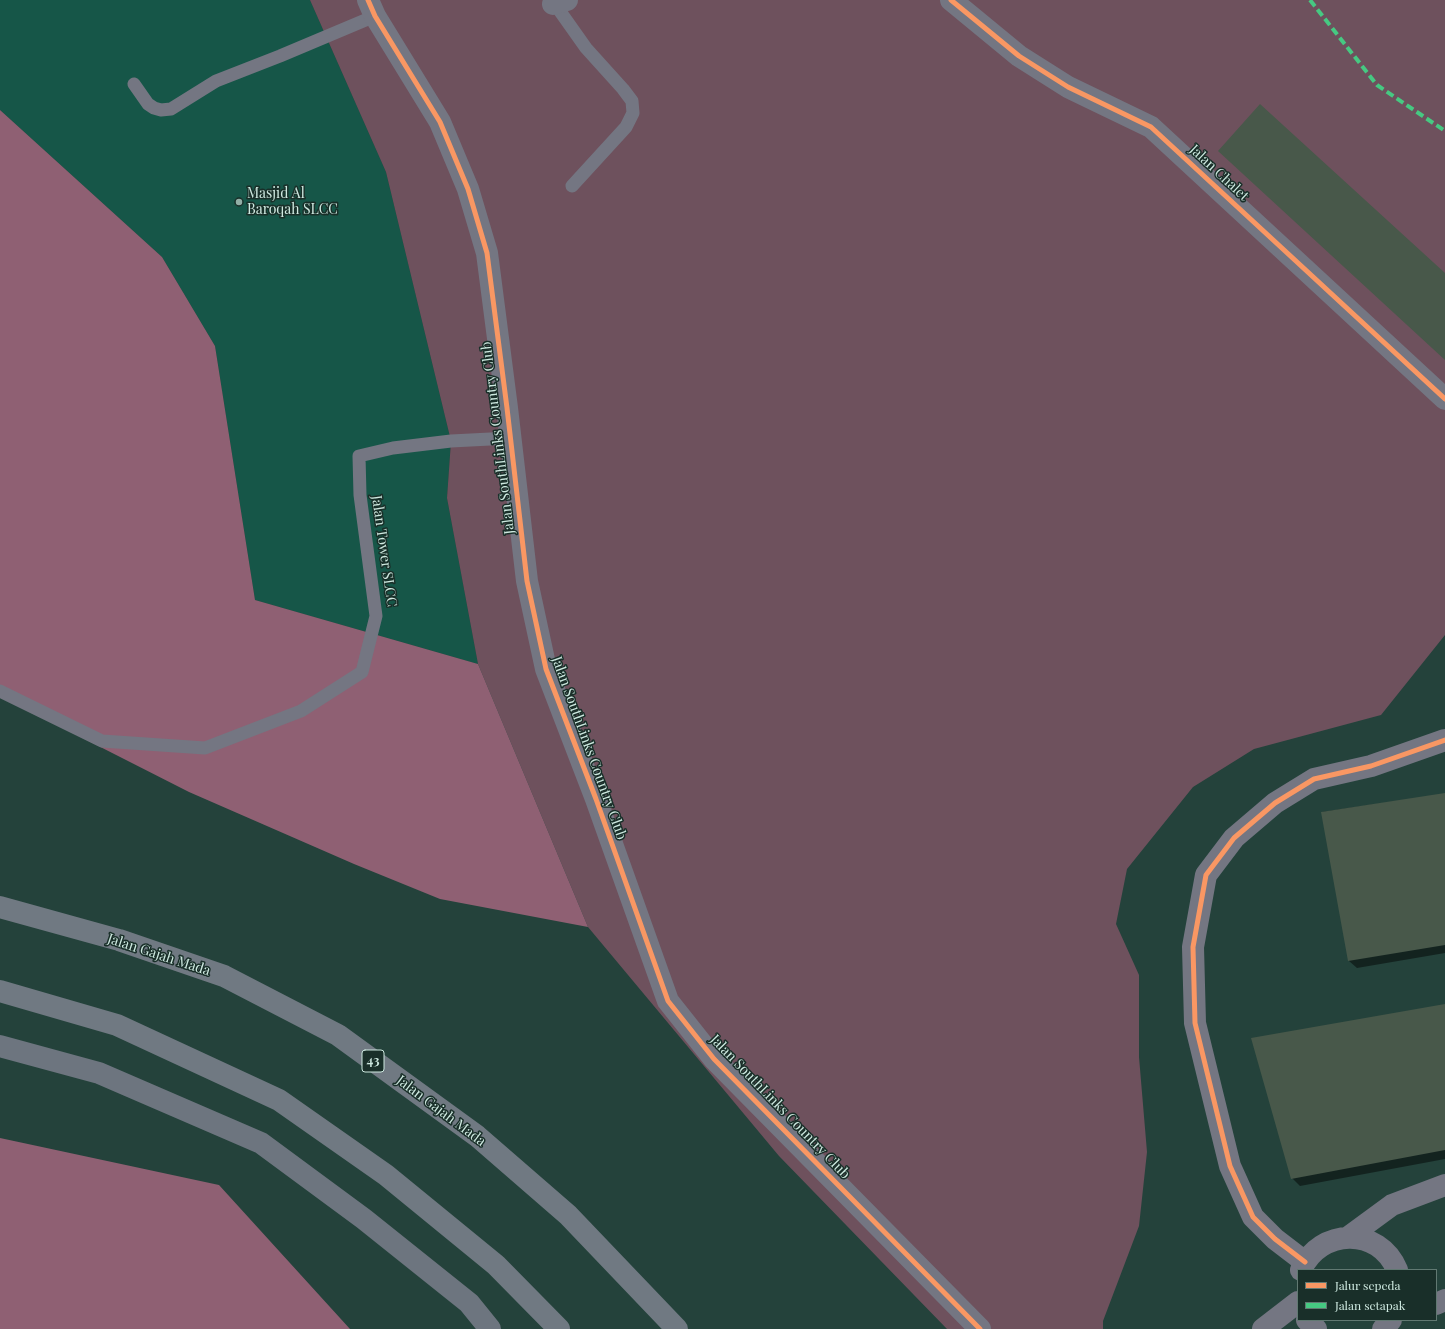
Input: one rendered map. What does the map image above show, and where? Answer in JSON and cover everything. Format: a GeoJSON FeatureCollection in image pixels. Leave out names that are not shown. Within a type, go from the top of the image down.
{"type":"FeatureCollection","features":[{"type":"Feature","properties":{"kind":"highway","name":"Jalan Gajah Mada"},"geometry":{"type":"LineString","coordinates":[[0,907],[119,940],[224,976],[338,1036],[477,1136],[568,1215],[677,1329]]}},
{"type":"Feature","properties":{"kind":"highway"},"geometry":{"type":"LineString","coordinates":[[0,991],[117,1025],[279,1100],[386,1176],[484,1255],[496,1265],[559,1329]]}},
{"type":"Feature","properties":{"kind":"main road"},"geometry":{"type":"LineString","coordinates":[[0,1046],[99,1073],[261,1143],[364,1219],[469,1303],[490,1329]]}},
{"type":"Feature","properties":{"kind":"street","name":"Jalan Chalet"},"geometry":{"type":"LineString","coordinates":[[952,0],[1019,56],[1068,87],[1151,127],[1445,399]]}},
{"type":"Feature","properties":{"kind":"street","name":"Jalan SouthLinks Country Club"},"geometry":{"type":"LineString","coordinates":[[372,8],[440,122],[468,188],[487,253],[527,581],[546,669],[596,799],[668,1000],[714,1059],[980,1329]]}},
{"type":"Feature","properties":{"kind":"street"},"geometry":{"type":"LineString","coordinates":[[1396,1269],[1386,1252],[1374,1244],[1361,1239],[1347,1238],[1334,1240],[1323,1245],[1313,1252],[1303,1266],[1253,1217],[1230,1166],[1195,1023],[1193,947],[1206,875],[1234,838],[1275,803],[1314,779],[1371,766],[1445,740]]}},
{"type":"Feature","properties":{"kind":"street"},"geometry":{"type":"LineString","coordinates":[[1347,1238],[1392,1205],[1445,1185]]}},
{"type":"Feature","properties":{"kind":"street"},"geometry":{"type":"LineString","coordinates":[[1263,1329],[1297,1303]]}},
{"type":"Feature","properties":{"kind":"street"},"geometry":{"type":"LineString","coordinates":[[1308,1321],[1316,1329]]}},
{"type":"Feature","properties":{"kind":"street"},"geometry":{"type":"LineString","coordinates":[[1383,1329],[1390,1321]]}},
{"type":"Feature","properties":{"kind":"lane"},"geometry":{"type":"LineString","coordinates":[[557,1],[586,48],[632,101],[633,113],[626,127],[572,186]]}},
{"type":"Feature","properties":{"kind":"lane"},"geometry":{"type":"LineString","coordinates":[[134,84],[148,104],[161,110],[171,109],[216,81],[280,56],[372,8]]}},
{"type":"Feature","properties":{"kind":"lane","name":"Jalan Tower SLCC"},"geometry":{"type":"LineString","coordinates":[[0,691],[102,741],[205,748],[302,711],[362,672],[376,616],[360,495],[359,456],[393,448],[451,441],[510,438]]}},
{"type":"Feature","properties":{"kind":"shaded area"},"geometry":{"type":"Polygon","coordinates":[[[0,0],[310,0],[386,172],[451,441],[447,498],[478,664],[255,600],[215,346],[162,257],[0,110],[0,0]]]}},
{"type":"Feature","properties":{"kind":"shaded area"},"geometry":{"type":"Polygon","coordinates":[[[310,0],[1445,0],[1445,635],[1381,715],[1254,749],[1193,787],[1127,869],[1116,924],[1139,975],[1139,1057],[1147,1152],[1139,1226],[1103,1321],[1103,1329],[947,1329],[779,1156],[588,927],[478,664],[447,498],[451,441],[386,172],[310,0]]]}},
{"type":"Feature","properties":{"kind":"shaded area"},"geometry":{"type":"Polygon","coordinates":[[[0,110],[162,257],[215,346],[255,600],[478,664],[588,927],[440,899],[354,864],[189,792],[0,696],[0,110]]]}},
{"type":"Feature","properties":{"kind":"shaded area"},"geometry":{"type":"Polygon","coordinates":[[[0,1138],[219,1185],[350,1329],[0,1329],[0,1138]]]}},
{"type":"Feature","properties":{"kind":"building"},"geometry":{"type":"Polygon","coordinates":[[[1260,104],[1445,273],[1445,360],[1218,151],[1260,104]]]}},
{"type":"Feature","properties":{"kind":"building"},"geometry":{"type":"Polygon","coordinates":[[[1445,793],[1445,945],[1348,961],[1321,812],[1445,793]]]}},
{"type":"Feature","properties":{"kind":"building"},"geometry":{"type":"Polygon","coordinates":[[[1445,1004],[1445,1150],[1291,1179],[1251,1038],[1445,1004]]]}},
{"type":"Feature","properties":{"kind":"marked path"},"geometry":{"type":"LineString","coordinates":[[1310,0],[1377,85],[1445,131]]}},
{"type":"Feature","properties":{"kind":"cycle path"},"geometry":{"type":"LineString","coordinates":[[368,0],[375,16],[440,122],[468,189],[487,253],[527,581],[546,669],[596,799],[668,1001],[714,1059],[980,1329]]}},
{"type":"Feature","properties":{"kind":"cycle path"},"geometry":{"type":"LineString","coordinates":[[951,0],[1019,56],[1068,87],[1151,127],[1445,399]]}},
{"type":"Feature","properties":{"kind":"cycle path"},"geometry":{"type":"LineString","coordinates":[[1305,1262],[1275,1239],[1253,1217],[1230,1166],[1195,1023],[1193,947],[1206,875],[1234,838],[1275,803],[1314,779],[1371,766],[1445,740]]}},
{"type":"Feature","properties":{"kind":"place","name":"Masjid Al Baroqah SLCC"},"geometry":{"type":"Point","coordinates":[239,202]}}]}
